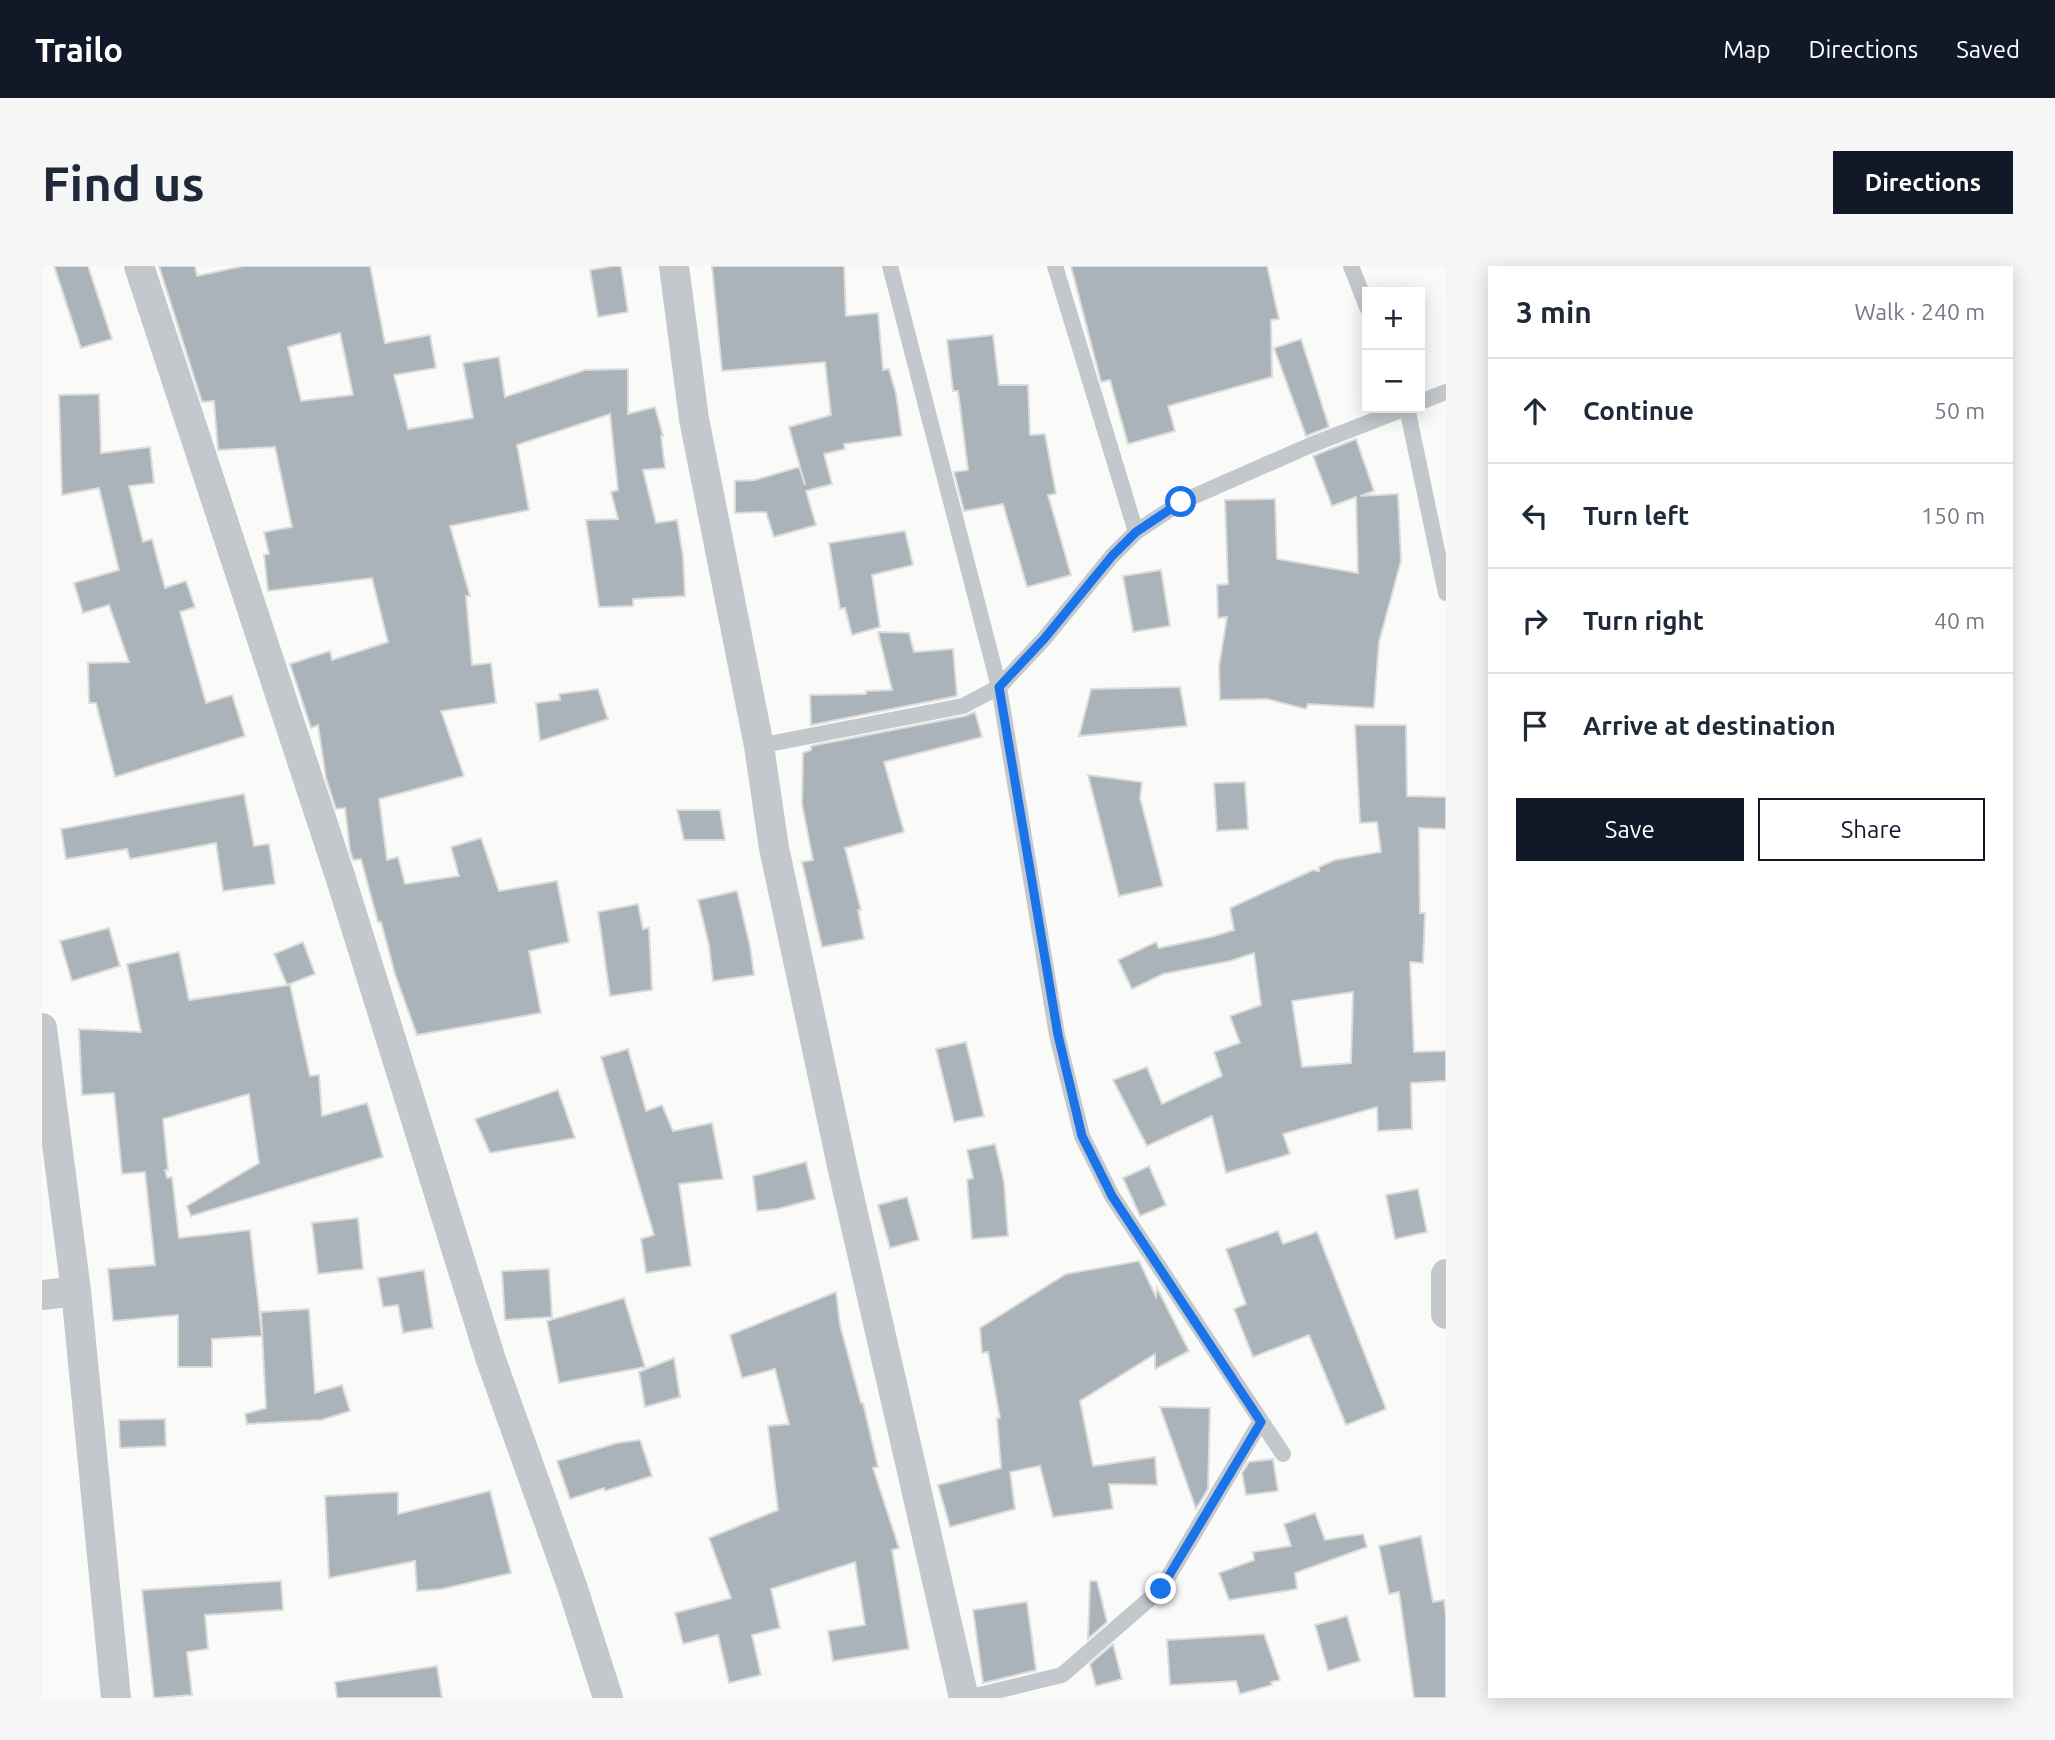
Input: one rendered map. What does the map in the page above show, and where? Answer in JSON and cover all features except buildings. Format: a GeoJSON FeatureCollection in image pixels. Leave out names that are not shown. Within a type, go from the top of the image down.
{"type":"FeatureCollection","features":[{"type":"Feature","properties":{"kind":"street"},"geometry":{"type":"LineString","coordinates":[[139,266],[340,876],[491,1360],[572,1586],[608,1698]]}},
{"type":"Feature","properties":{"kind":"street"},"geometry":{"type":"LineString","coordinates":[[674,266],[694,419],[759,747],[774,848],[843,1170],[965,1698]]}},
{"type":"Feature","properties":{"kind":"street"},"geometry":{"type":"LineString","coordinates":[[42,1028],[76,1291],[116,1698]]}},
{"type":"Feature","properties":{"kind":"street"},"geometry":{"type":"LineString","coordinates":[[1446,1274],[1446,1314]]}},
{"type":"Feature","properties":{"kind":"street"},"geometry":{"type":"LineString","coordinates":[[42,1295],[76,1291]]}},
{"type":"Feature","properties":{"kind":"lane"},"geometry":{"type":"LineString","coordinates":[[890,266],[999,687],[1058,1035],[1082,1136],[1112,1196],[1283,1454]]}},
{"type":"Feature","properties":{"kind":"lane"},"geometry":{"type":"LineString","coordinates":[[1055,266],[1136,532]]}},
{"type":"Feature","properties":{"kind":"lane"},"geometry":{"type":"LineString","coordinates":[[1351,266],[1362,294]]}},
{"type":"Feature","properties":{"kind":"lane"},"geometry":{"type":"LineString","coordinates":[[1425,400],[1446,392]]}},
{"type":"Feature","properties":{"kind":"lane"},"geometry":{"type":"LineString","coordinates":[[759,747],[962,706],[999,687],[1136,532],[1181,502],[1311,445],[1393,413]]}},
{"type":"Feature","properties":{"kind":"lane"},"geometry":{"type":"LineString","coordinates":[[1407,413],[1446,593]]}},
{"type":"Feature","properties":{"kind":"lane"},"geometry":{"type":"LineString","coordinates":[[965,1698],[1062,1675],[1161,1589],[1261,1422]]}},
{"type":"Feature","properties":{"kind":"route"},"geometry":{"type":"LineString","coordinates":[[1161,1589],[1261,1422],[1112,1196],[1082,1136],[1058,1035],[999,687],[1044,639],[1112,556],[1136,532],[1181,502]]}}]}
